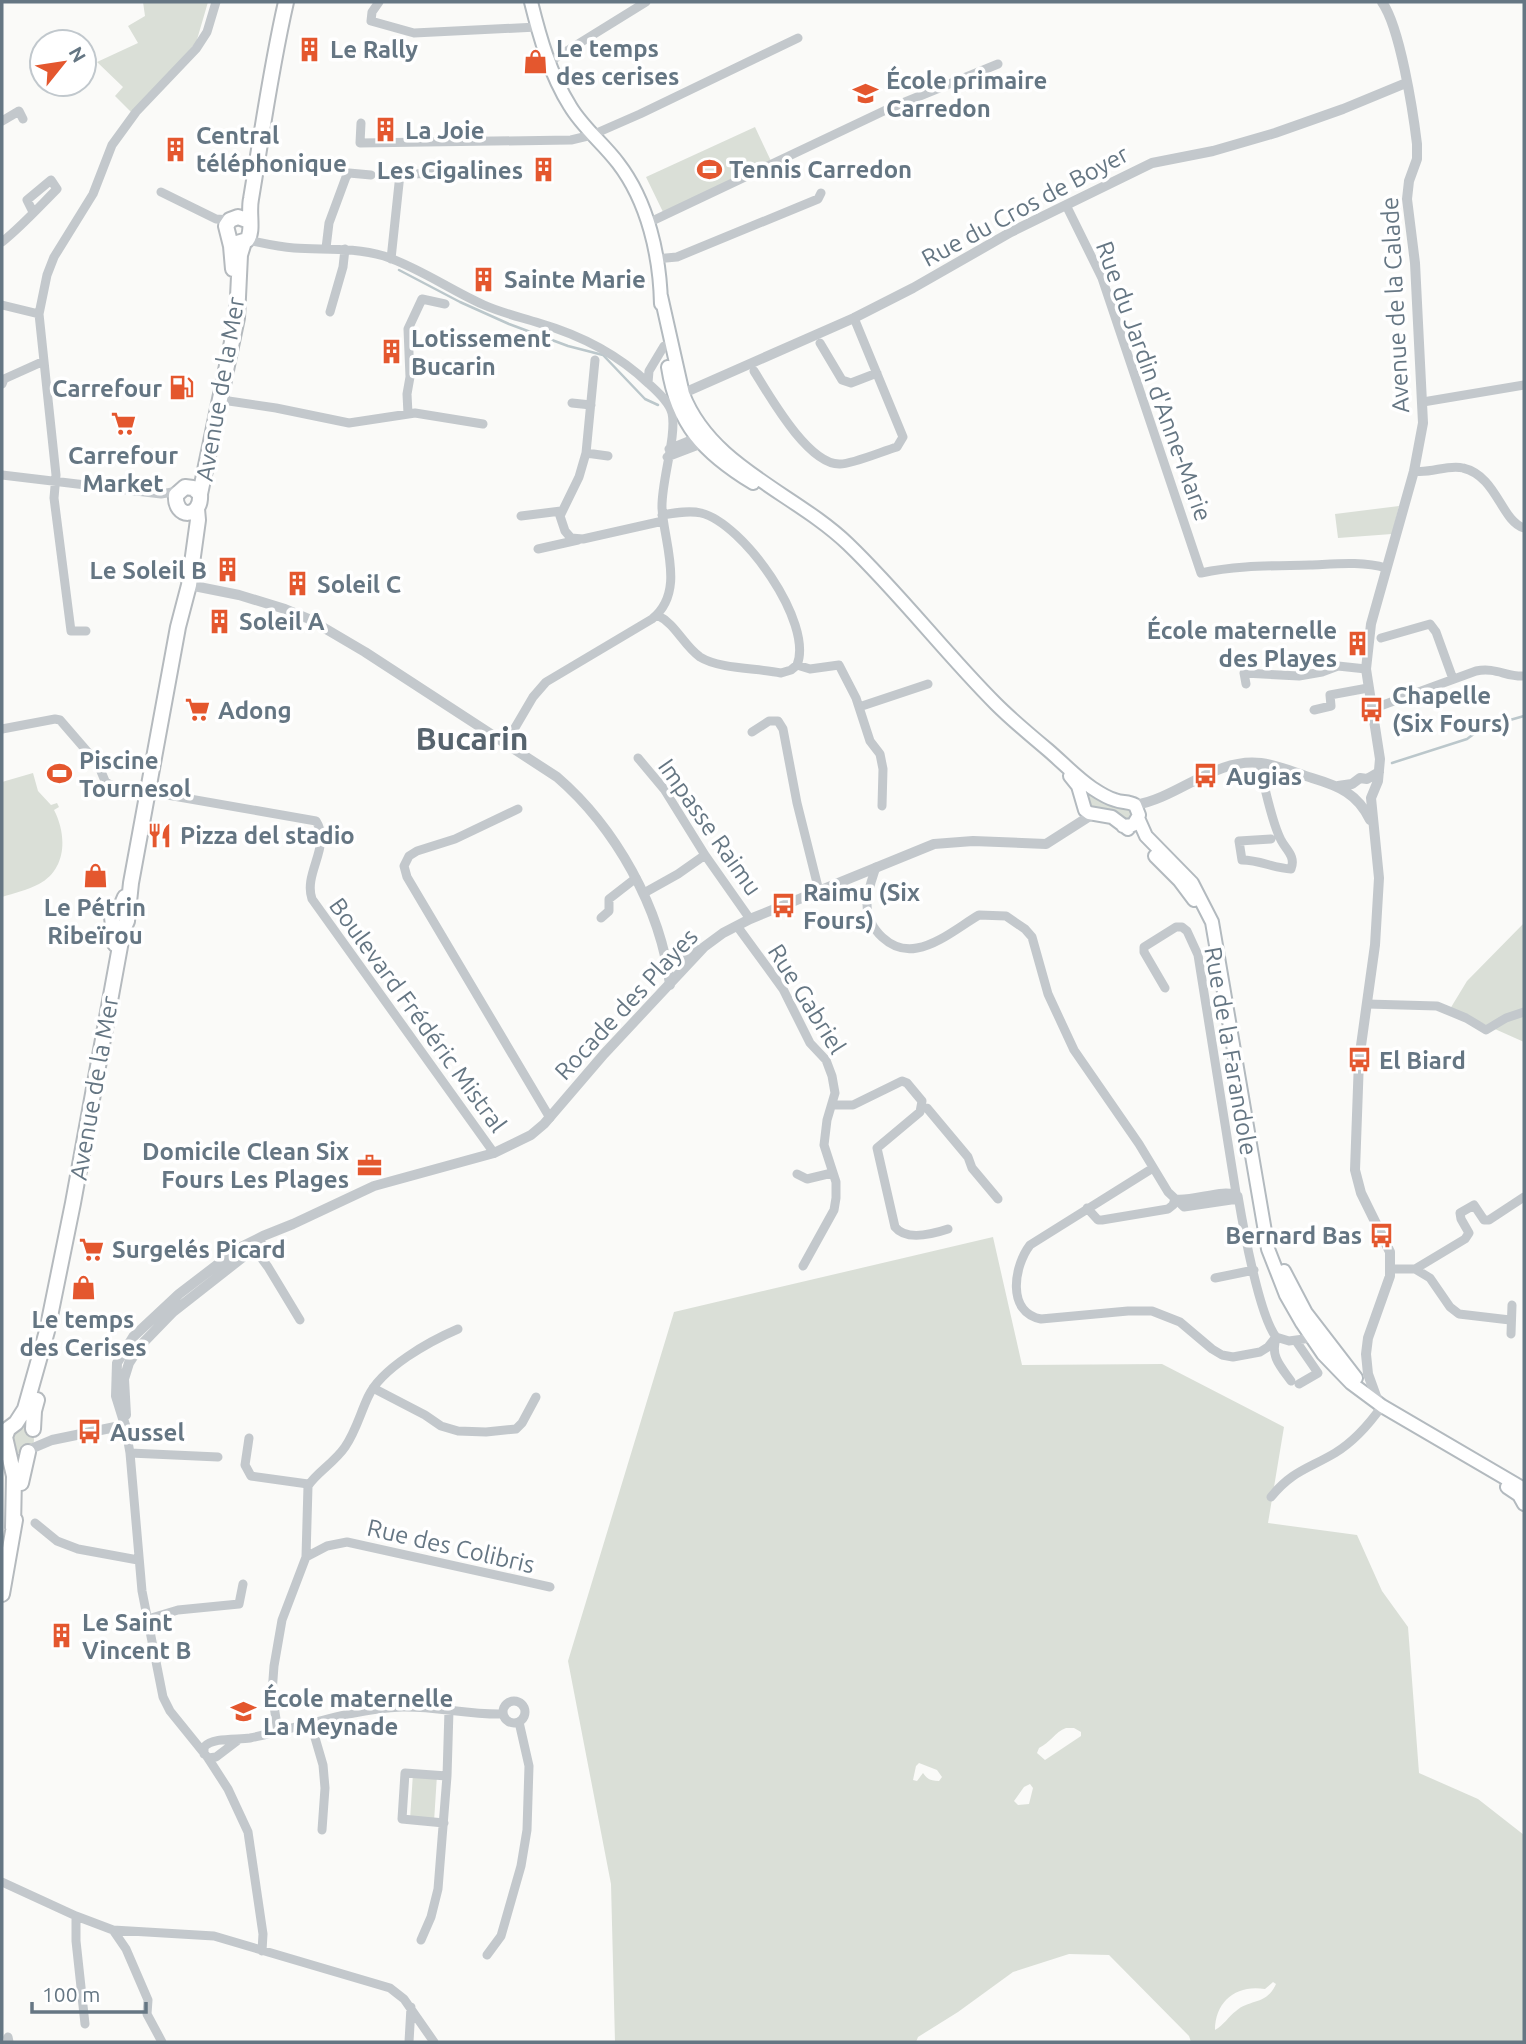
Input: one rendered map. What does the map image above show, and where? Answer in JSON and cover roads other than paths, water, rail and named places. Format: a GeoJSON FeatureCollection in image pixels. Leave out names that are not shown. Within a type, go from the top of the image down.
{"type":"FeatureCollection","features":[{"type":"Feature","properties":{"kind":"main road","name":"Avenue de la Mer"},"geometry":{"type":"LineString","coordinates":[[187,500],[208,441],[231,330],[235,292],[235,228],[264,113],[286,2]]}},
{"type":"Feature","properties":{"kind":"main road"},"geometry":{"type":"LineString","coordinates":[[531,2],[549,62],[570,108],[617,161],[637,193],[648,223],[678,395],[696,422],[703,441]]}},
{"type":"Feature","properties":{"kind":"main road","name":"Avenue de la Mer"},"geometry":{"type":"LineString","coordinates":[[178,627],[178,602],[190,526],[187,500],[222,400],[237,318],[240,255],[235,228]]}},
{"type":"Feature","properties":{"kind":"main road"},"geometry":{"type":"LineString","coordinates":[[661,296],[664,346],[684,420],[726,466],[800,512],[814,517],[848,544],[995,704],[1095,790],[1138,812],[1146,836],[1192,883],[1209,915],[1216,942],[1268,1249],[1279,1280],[1311,1338],[1351,1383],[1426,1432],[1524,1489]]}},
{"type":"Feature","properties":{"kind":"main road","name":"Avenue de la Mer"},"geometry":{"type":"LineString","coordinates":[[8,1430],[25,1409],[38,1365],[74,1203],[115,973],[121,919],[131,883],[178,627],[189,585],[198,520],[187,500]]}},
{"type":"Feature","properties":{"kind":"main road"},"geometry":{"type":"LineString","coordinates":[[1057,758],[1077,786],[1087,812],[1112,817],[1135,834],[1185,888],[1201,911],[1216,942]]}},
{"type":"Feature","properties":{"kind":"main road"},"geometry":{"type":"LineString","coordinates":[[1082,802],[1087,792],[1095,790]]}},
{"type":"Feature","properties":{"kind":"main road"},"geometry":{"type":"LineString","coordinates":[[1122,826],[1133,825],[1138,812]]}},
{"type":"Feature","properties":{"kind":"main road","name":"Avenue de la Mer"},"geometry":{"type":"LineString","coordinates":[[2,1594],[23,1465],[32,1441],[34,1411],[53,1341],[75,1214],[74,1203]]}},
{"type":"Feature","properties":{"kind":"main road"},"geometry":{"type":"LineString","coordinates":[[1262,1212],[1282,1267],[1306,1313],[1350,1371],[1382,1404]]}},
{"type":"Feature","properties":{"kind":"main road"},"geometry":{"type":"LineString","coordinates":[[25,1424],[32,1441],[18,1454],[5,1448],[8,1430],[25,1424]]}},
{"type":"Feature","properties":{"kind":"main road"},"geometry":{"type":"LineString","coordinates":[[1426,1432],[1441,1447],[1513,1490],[1524,1504]]}},
{"type":"Feature","properties":{"kind":"main road","name":"Avenue de la Mer"},"geometry":{"type":"LineString","coordinates":[[5,1448],[14,1473],[13,1528]]}},
{"type":"Feature","properties":{"kind":"street"},"geometry":{"type":"LineString","coordinates":[[86,631],[71,631],[54,498],[55,483],[39,314],[47,275],[54,257],[93,194],[113,145],[136,112],[196,49],[207,32],[216,2]]}},
{"type":"Feature","properties":{"kind":"street"},"geometry":{"type":"LineString","coordinates":[[379,2],[372,12],[372,21],[414,33],[537,27]]}},
{"type":"Feature","properties":{"kind":"street"},"geometry":{"type":"LineString","coordinates":[[549,62],[646,2]]}},
{"type":"Feature","properties":{"kind":"street","name":"Avenue de la Calade"},"geometry":{"type":"LineString","coordinates":[[1363,791],[1380,772],[1368,688],[1371,624],[1414,471],[1423,423],[1415,263],[1407,199],[1418,144],[1393,22],[1386,3]]}},
{"type":"Feature","properties":{"kind":"street"},"geometry":{"type":"LineString","coordinates":[[361,123],[360,143],[571,140],[592,135],[798,38]]}},
{"type":"Feature","properties":{"kind":"street"},"geometry":{"type":"LineString","coordinates":[[648,223],[888,109],[958,78],[998,64]]}},
{"type":"Feature","properties":{"kind":"street","name":"Rue du Cros de Boyer"},"geometry":{"type":"LineString","coordinates":[[678,395],[739,366],[854,318],[1066,205],[1152,163],[1213,151],[1275,133],[1406,83]]}},
{"type":"Feature","properties":{"kind":"street"},"geometry":{"type":"LineString","coordinates":[[2,121],[19,111],[23,119]]}},
{"type":"Feature","properties":{"kind":"street"},"geometry":{"type":"LineString","coordinates":[[326,248],[329,223],[346,177],[349,173],[372,175]]}},
{"type":"Feature","properties":{"kind":"street"},"geometry":{"type":"LineString","coordinates":[[391,259],[400,174],[478,173]]}},
{"type":"Feature","properties":{"kind":"street"},"geometry":{"type":"LineString","coordinates":[[161,192],[235,228],[293,248],[345,249],[391,259],[428,274],[482,304],[570,334],[606,351],[648,383],[667,403],[672,412],[662,494],[662,518],[671,573],[666,601],[657,615],[546,682],[533,697],[506,743]]}},
{"type":"Feature","properties":{"kind":"street"},"geometry":{"type":"LineString","coordinates":[[656,264],[666,264],[670,259],[818,199],[821,193]]}},
{"type":"Feature","properties":{"kind":"street","name":"Rue du Jardin d'Anne-Marie"},"geometry":{"type":"LineString","coordinates":[[1066,205],[1102,278],[1201,573],[1241,567],[1331,564],[1366,564],[1386,568]]}},
{"type":"Feature","properties":{"kind":"street"},"geometry":{"type":"LineString","coordinates":[[2,242],[33,212]]}},
{"type":"Feature","properties":{"kind":"street"},"geometry":{"type":"LineString","coordinates":[[330,312],[343,267],[345,249]]}},
{"type":"Feature","properties":{"kind":"street"},"geometry":{"type":"LineString","coordinates":[[408,414],[408,329],[422,299],[445,304]]}},
{"type":"Feature","properties":{"kind":"street"},"geometry":{"type":"LineString","coordinates":[[2,305],[39,314]]}},
{"type":"Feature","properties":{"kind":"street"},"geometry":{"type":"LineString","coordinates":[[754,371],[790,430],[823,459],[839,465],[897,447],[903,437],[854,318]]}},
{"type":"Feature","properties":{"kind":"street"},"geometry":{"type":"LineString","coordinates":[[820,343],[842,380],[851,383],[877,373]]}},
{"type":"Feature","properties":{"kind":"street"},"geometry":{"type":"LineString","coordinates":[[648,383],[649,371],[664,346]]}},
{"type":"Feature","properties":{"kind":"street"},"geometry":{"type":"LineString","coordinates":[[583,539],[571,538],[565,531],[560,516],[579,477],[586,453],[595,360]]}},
{"type":"Feature","properties":{"kind":"street"},"geometry":{"type":"LineString","coordinates":[[3,379],[44,361]]}},
{"type":"Feature","properties":{"kind":"street"},"geometry":{"type":"LineString","coordinates":[[1423,402],[1524,384]]}},
{"type":"Feature","properties":{"kind":"street"},"geometry":{"type":"LineString","coordinates":[[222,400],[349,422],[408,414],[483,424]]}},
{"type":"Feature","properties":{"kind":"street"},"geometry":{"type":"LineString","coordinates":[[572,403],[591,405]]}},
{"type":"Feature","properties":{"kind":"street"},"geometry":{"type":"LineString","coordinates":[[668,453],[703,441]]}},
{"type":"Feature","properties":{"kind":"street"},"geometry":{"type":"LineString","coordinates":[[586,453],[608,456]]}},
{"type":"Feature","properties":{"kind":"street"},"geometry":{"type":"LineString","coordinates":[[1414,471],[1424,473],[1460,467],[1474,472],[1492,488],[1514,522],[1524,528]]}},
{"type":"Feature","properties":{"kind":"street"},"geometry":{"type":"LineString","coordinates":[[2,475],[162,494],[187,500]]}},
{"type":"Feature","properties":{"kind":"street"},"geometry":{"type":"LineString","coordinates":[[521,516],[561,511]]}},
{"type":"Feature","properties":{"kind":"street"},"geometry":{"type":"LineString","coordinates":[[538,549],[662,518],[701,513],[727,528],[775,581],[796,627],[801,655],[797,665],[781,673],[708,662],[697,655],[672,625],[657,615]]}},
{"type":"Feature","properties":{"kind":"street"},"geometry":{"type":"LineString","coordinates":[[189,585],[239,595],[309,619],[365,652],[557,777],[576,793],[606,831],[636,878],[676,977]]}},
{"type":"Feature","properties":{"kind":"street"},"geometry":{"type":"LineString","coordinates":[[1381,638],[1430,624],[1434,628],[1453,679]]}},
{"type":"Feature","properties":{"kind":"street"},"geometry":{"type":"LineString","coordinates":[[797,665],[810,669],[839,665],[859,706],[870,741],[880,754],[883,769],[882,806]]}},
{"type":"Feature","properties":{"kind":"street"},"geometry":{"type":"LineString","coordinates":[[1246,684],[1244,673],[1299,676],[1338,666],[1367,669]]}},
{"type":"Feature","properties":{"kind":"street"},"geometry":{"type":"LineString","coordinates":[[1372,709],[1489,668],[1513,676],[1524,676]]}},
{"type":"Feature","properties":{"kind":"street"},"geometry":{"type":"LineString","coordinates":[[859,706],[928,684]]}},
{"type":"Feature","properties":{"kind":"street"},"geometry":{"type":"LineString","coordinates":[[1315,710],[1331,706],[1330,695],[1368,688]]}},
{"type":"Feature","properties":{"kind":"street"},"geometry":{"type":"LineString","coordinates":[[2,729],[60,720],[97,764],[105,781],[110,785],[148,791]]}},
{"type":"Feature","properties":{"kind":"street"},"geometry":{"type":"LineString","coordinates":[[752,732],[769,722],[778,721],[783,729],[797,803],[820,891]]}},
{"type":"Feature","properties":{"kind":"street","name":"Impasse Raimu"},"geometry":{"type":"LineString","coordinates":[[638,758],[664,789],[705,855],[750,919]]}},
{"type":"Feature","properties":{"kind":"street"},"geometry":{"type":"LineString","coordinates":[[1260,763],[1276,837],[1291,854],[1293,862],[1291,869],[1277,869],[1259,860],[1242,860],[1239,841],[1276,837]]}},
{"type":"Feature","properties":{"kind":"street"},"geometry":{"type":"LineString","coordinates":[[1138,812],[1156,799],[1229,767],[1260,763],[1336,786],[1363,791],[1376,842],[1379,878],[1375,945],[1359,1060],[1355,1170],[1361,1193],[1390,1252],[1391,1269],[1368,1338],[1366,1365],[1382,1404],[1372,1420],[1336,1452],[1298,1471],[1282,1483],[1272,1497]]}},
{"type":"Feature","properties":{"kind":"street","name":"Boulevard Frédéric Mistral"},"geometry":{"type":"LineString","coordinates":[[148,791],[316,821],[321,838],[310,887],[312,899],[494,1153]]}},
{"type":"Feature","properties":{"kind":"street"},"geometry":{"type":"LineString","coordinates":[[1079,821],[1082,802]]}},
{"type":"Feature","properties":{"kind":"street"},"geometry":{"type":"LineString","coordinates":[[518,809],[455,839],[417,851],[409,856],[404,866],[407,877],[550,1118]]}},
{"type":"Feature","properties":{"kind":"street","name":"Rocade des Playes"},"geometry":{"type":"LineString","coordinates":[[212,1756],[187,1735],[163,1697],[138,1560],[130,1454],[116,1396],[117,1363],[126,1345],[178,1294],[252,1245],[382,1183],[494,1153],[531,1135],[550,1118],[604,1054],[704,947],[737,926],[934,844],[973,841],[1046,845],[1093,814]]}},
{"type":"Feature","properties":{"kind":"street"},"geometry":{"type":"LineString","coordinates":[[1254,841],[1259,860]]}},
{"type":"Feature","properties":{"kind":"street"},"geometry":{"type":"LineString","coordinates":[[644,893],[705,855]]}},
{"type":"Feature","properties":{"kind":"street"},"geometry":{"type":"LineString","coordinates":[[876,867],[867,910],[869,919],[880,935],[893,945],[904,948],[922,947],[979,915],[987,914],[1006,916],[1025,929],[1032,937],[1048,994],[1074,1050],[1175,1199],[1179,1204],[1188,1207],[1237,1196]]}},
{"type":"Feature","properties":{"kind":"street"},"geometry":{"type":"LineString","coordinates":[[601,918],[609,911],[609,899],[636,878]]}},
{"type":"Feature","properties":{"kind":"street","name":"Rue Gabriel"},"geometry":{"type":"LineString","coordinates":[[737,926],[783,989],[810,1043],[826,1060],[835,1093],[833,1105]]}},
{"type":"Feature","properties":{"kind":"street","name":"Rue de la Farandole"},"geometry":{"type":"LineString","coordinates":[[1166,988],[1144,952],[1144,947],[1176,927],[1182,927],[1193,942],[1200,963],[1237,1196],[1268,1323],[1276,1337],[1273,1348],[1276,1359],[1295,1383],[1318,1373],[1296,1341]]}},
{"type":"Feature","properties":{"kind":"street"},"geometry":{"type":"LineString","coordinates":[[667,958],[685,956],[704,947]]}},
{"type":"Feature","properties":{"kind":"street"},"geometry":{"type":"LineString","coordinates":[[1367,1004],[1437,1006],[1486,1030],[1506,1018],[1524,1012]]}},
{"type":"Feature","properties":{"kind":"street"},"geometry":{"type":"LineString","coordinates":[[803,1266],[834,1210],[836,1198],[824,1145],[824,1134],[833,1105],[853,1105],[902,1081],[907,1083],[922,1101],[923,1107],[877,1148],[895,1227],[898,1231],[931,1234],[948,1229]]}},
{"type":"Feature","properties":{"kind":"street"},"geometry":{"type":"LineString","coordinates":[[923,1107],[927,1108],[968,1157],[972,1168],[998,1199]]}},
{"type":"Feature","properties":{"kind":"street"},"geometry":{"type":"LineString","coordinates":[[1153,1168],[1035,1241],[1020,1259],[1016,1279],[1017,1297],[1033,1317],[1041,1319],[1153,1311],[1180,1322],[1212,1349],[1233,1357],[1260,1352],[1276,1337],[1296,1341],[1311,1338]]}},
{"type":"Feature","properties":{"kind":"street"},"geometry":{"type":"LineString","coordinates":[[796,1174],[807,1179],[832,1173]]}},
{"type":"Feature","properties":{"kind":"street"},"geometry":{"type":"LineString","coordinates":[[1391,1269],[1416,1269],[1465,1239],[1469,1233],[1460,1213],[1468,1206],[1474,1205],[1483,1220],[1489,1220],[1524,1197]]}},
{"type":"Feature","properties":{"kind":"street"},"geometry":{"type":"LineString","coordinates":[[1087,1208],[1098,1220],[1102,1220],[1168,1209],[1175,1199]]}},
{"type":"Feature","properties":{"kind":"street"},"geometry":{"type":"LineString","coordinates":[[252,1245],[300,1320]]}},
{"type":"Feature","properties":{"kind":"street"},"geometry":{"type":"LineString","coordinates":[[1416,1269],[1430,1278],[1450,1307],[1459,1314],[1510,1320]]}},
{"type":"Feature","properties":{"kind":"street"},"geometry":{"type":"LineString","coordinates":[[1215,1278],[1254,1270]]}},
{"type":"Feature","properties":{"kind":"street"},"geometry":{"type":"LineString","coordinates":[[1511,1305],[1511,1334]]}},
{"type":"Feature","properties":{"kind":"street"},"geometry":{"type":"LineString","coordinates":[[249,1438],[245,1465],[251,1476],[308,1484],[329,1467],[344,1448],[355,1431],[373,1388],[400,1363],[458,1329]]}},
{"type":"Feature","properties":{"kind":"street"},"geometry":{"type":"LineString","coordinates":[[373,1388],[441,1426],[458,1431],[516,1429],[536,1397]]}},
{"type":"Feature","properties":{"kind":"street"},"geometry":{"type":"LineString","coordinates":[[32,1441],[52,1440],[125,1425]]}},
{"type":"Feature","properties":{"kind":"street"},"geometry":{"type":"LineString","coordinates":[[130,1454],[219,1457]]}},
{"type":"Feature","properties":{"kind":"street"},"geometry":{"type":"LineString","coordinates":[[278,1732],[272,1693],[276,1650],[287,1605],[306,1557],[308,1484]]}},
{"type":"Feature","properties":{"kind":"street"},"geometry":{"type":"LineString","coordinates":[[35,1523],[57,1541],[78,1549],[138,1560]]}},
{"type":"Feature","properties":{"kind":"street","name":"Rue des Colibris"},"geometry":{"type":"LineString","coordinates":[[306,1557],[327,1546],[347,1542],[550,1587]]}},
{"type":"Feature","properties":{"kind":"street"},"geometry":{"type":"LineString","coordinates":[[148,1619],[178,1610],[239,1604],[243,1584]]}},
{"type":"Feature","properties":{"kind":"street"},"geometry":{"type":"LineString","coordinates":[[187,1735],[213,1742],[239,1740],[369,1710],[403,1707],[503,1714],[510,1722],[519,1722],[525,1717],[526,1710],[518,1701],[508,1703],[503,1714]]}},
{"type":"Feature","properties":{"kind":"street"},"geometry":{"type":"LineString","coordinates":[[421,1940],[436,1903],[444,1823],[449,1710]]}},
{"type":"Feature","properties":{"kind":"street"},"geometry":{"type":"LineString","coordinates":[[487,1955],[501,1936],[521,1866],[527,1830],[528,1766],[519,1722]]}},
{"type":"Feature","properties":{"kind":"street"},"geometry":{"type":"LineString","coordinates":[[311,1724],[323,1765],[325,1790],[322,1830]]}},
{"type":"Feature","properties":{"kind":"street"},"geometry":{"type":"LineString","coordinates":[[212,1756],[239,1740]]}},
{"type":"Feature","properties":{"kind":"street"},"geometry":{"type":"LineString","coordinates":[[212,1756],[220,1747],[213,1742]]}},
{"type":"Feature","properties":{"kind":"street"},"geometry":{"type":"LineString","coordinates":[[213,1742],[204,1747],[212,1756],[216,1771],[236,1802],[248,1832],[263,1934],[262,1951]]}},
{"type":"Feature","properties":{"kind":"street"},"geometry":{"type":"LineString","coordinates":[[444,1823],[402,1819],[402,1808],[405,1773],[447,1776]]}},
{"type":"Feature","properties":{"kind":"street"},"geometry":{"type":"LineString","coordinates":[[2,1882],[113,1930],[214,1936],[390,1988],[397,1991],[411,2007],[435,2042]]}},
{"type":"Feature","properties":{"kind":"street"},"geometry":{"type":"LineString","coordinates":[[76,1916],[85,2025]]}},
{"type":"Feature","properties":{"kind":"street"},"geometry":{"type":"LineString","coordinates":[[113,1930],[126,1948],[148,2000],[147,2014],[162,2042]]}},
{"type":"Feature","properties":{"kind":"street"},"geometry":{"type":"LineString","coordinates":[[410,2042],[411,2007]]}},
{"type":"Feature","properties":{"kind":"waterway"},"geometry":{"type":"LineString","coordinates":[[399,270],[509,324],[568,346],[603,355],[645,399],[658,405]]}},
{"type":"Feature","properties":{"kind":"waterway"},"geometry":{"type":"LineString","coordinates":[[1392,763],[1467,739],[1482,728],[1524,716]]}},
{"type":"Feature","properties":{"kind":"place","name":"Le Rally"},"geometry":{"type":"Point","coordinates":[310,49]}},
{"type":"Feature","properties":{"kind":"place","name":"Le temps des cerises"},"geometry":{"type":"Point","coordinates":[536,62]}},
{"type":"Feature","properties":{"kind":"place","name":"École primaire Carredon"},"geometry":{"type":"Point","coordinates":[866,94]}},
{"type":"Feature","properties":{"kind":"place","name":"La Joie"},"geometry":{"type":"Point","coordinates":[385,130]}},
{"type":"Feature","properties":{"kind":"place","name":"Central téléphonique"},"geometry":{"type":"Point","coordinates":[176,149]}},
{"type":"Feature","properties":{"kind":"place","name":"Tennis Carredon"},"geometry":{"type":"Point","coordinates":[709,169]}},
{"type":"Feature","properties":{"kind":"place","name":"Les Cigalines"},"geometry":{"type":"Point","coordinates":[543,170]}},
{"type":"Feature","properties":{"kind":"place","name":"Sainte Marie"},"geometry":{"type":"Point","coordinates":[484,279]}},
{"type":"Feature","properties":{"kind":"place","name":"Lotissement Bucarin"},"geometry":{"type":"Point","coordinates":[391,352]}},
{"type":"Feature","properties":{"kind":"place","name":"Carrefour"},"geometry":{"type":"Point","coordinates":[182,388]}},
{"type":"Feature","properties":{"kind":"place","name":"Carrefour Market"},"geometry":{"type":"Point","coordinates":[123,424]}},
{"type":"Feature","properties":{"kind":"place","name":"Le Soleil B"},"geometry":{"type":"Point","coordinates":[227,570]}},
{"type":"Feature","properties":{"kind":"place","name":"Soleil C"},"geometry":{"type":"Point","coordinates":[297,584]}},
{"type":"Feature","properties":{"kind":"place","name":"Soleil A"},"geometry":{"type":"Point","coordinates":[219,621]}},
{"type":"Feature","properties":{"kind":"place","name":"École maternelle des Playes"},"geometry":{"type":"Point","coordinates":[1357,644]}},
{"type":"Feature","properties":{"kind":"place","name":"Chapelle (Six Fours)"},"geometry":{"type":"Point","coordinates":[1372,709]}},
{"type":"Feature","properties":{"kind":"place","name":"Adong"},"geometry":{"type":"Point","coordinates":[198,710]}},
{"type":"Feature","properties":{"kind":"place","name":"Piscine Tournesol"},"geometry":{"type":"Point","coordinates":[59,774]}},
{"type":"Feature","properties":{"kind":"place","name":"Augias"},"geometry":{"type":"Point","coordinates":[1206,776]}},
{"type":"Feature","properties":{"kind":"place","name":"Pizza del stadio"},"geometry":{"type":"Point","coordinates":[160,835]}},
{"type":"Feature","properties":{"kind":"place","name":"Le Pétrin Ribeïrou"},"geometry":{"type":"Point","coordinates":[95,876]}},
{"type":"Feature","properties":{"kind":"place","name":"Raimu (Six Fours)"},"geometry":{"type":"Point","coordinates":[783,906]}},
{"type":"Feature","properties":{"kind":"place","name":"El Biard"},"geometry":{"type":"Point","coordinates":[1359,1060]}},
{"type":"Feature","properties":{"kind":"place","name":"Domicile Clean Six Fours Les Plages"},"geometry":{"type":"Point","coordinates":[369,1165]}},
{"type":"Feature","properties":{"kind":"place","name":"Bernard Bas"},"geometry":{"type":"Point","coordinates":[1382,1235]}},
{"type":"Feature","properties":{"kind":"place","name":"Surgelés Picard"},"geometry":{"type":"Point","coordinates":[92,1249]}},
{"type":"Feature","properties":{"kind":"place","name":"Le temps des Cerises"},"geometry":{"type":"Point","coordinates":[83,1288]}},
{"type":"Feature","properties":{"kind":"place","name":"Aussel"},"geometry":{"type":"Point","coordinates":[90,1432]}},
{"type":"Feature","properties":{"kind":"place","name":"Le Saint Vincent B"},"geometry":{"type":"Point","coordinates":[62,1636]}},
{"type":"Feature","properties":{"kind":"place","name":"École maternelle La Meynade"},"geometry":{"type":"Point","coordinates":[243,1712]}},
{"type":"Feature","properties":{"kind":"district","name":"Bucarin"},"geometry":{"type":"Point","coordinates":[472,738]}}]}
